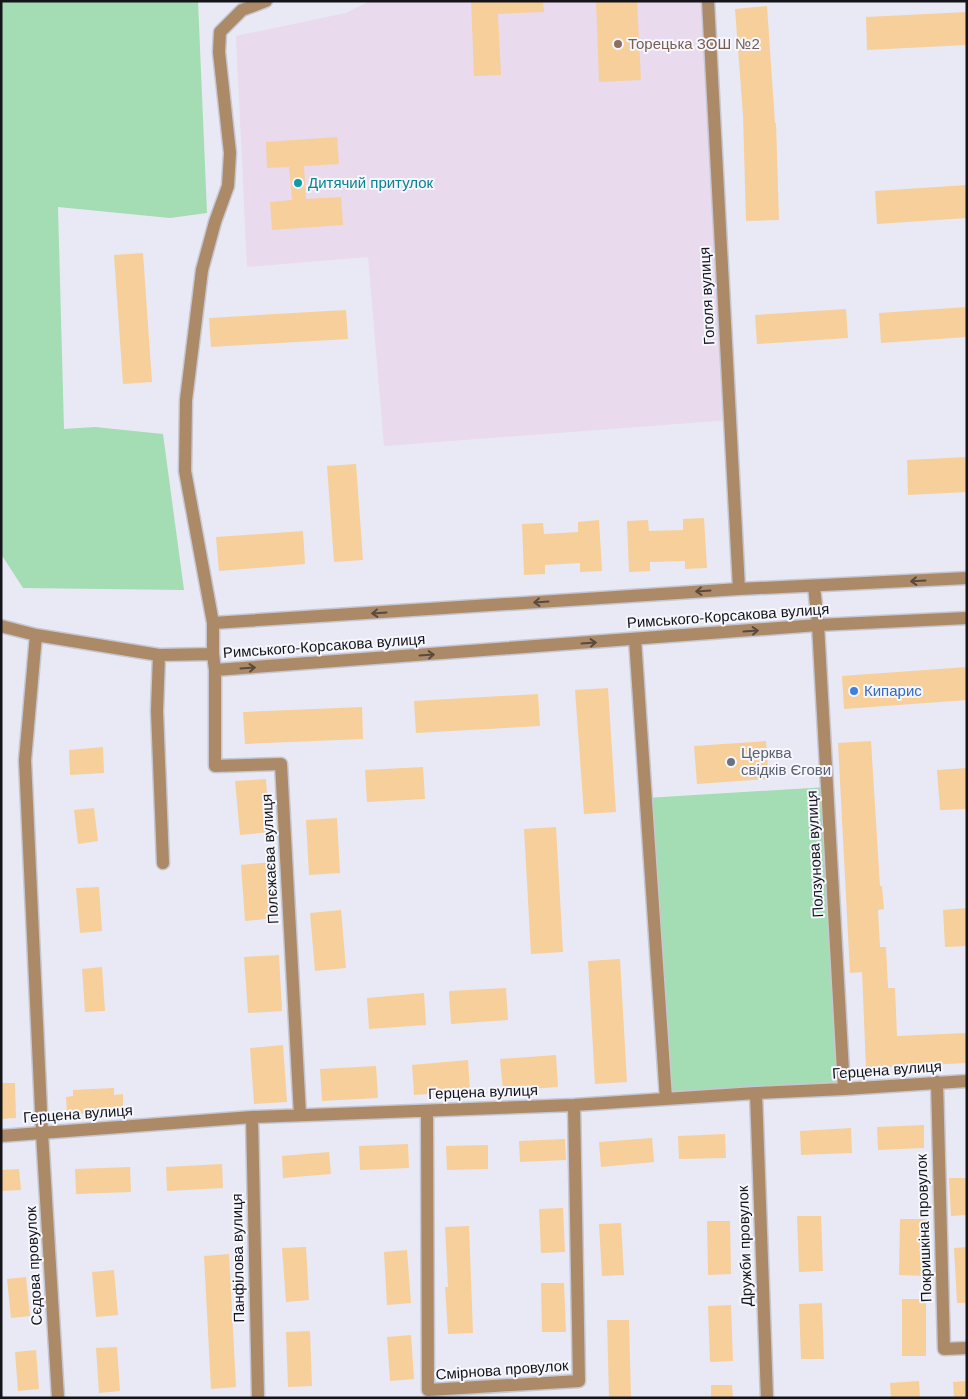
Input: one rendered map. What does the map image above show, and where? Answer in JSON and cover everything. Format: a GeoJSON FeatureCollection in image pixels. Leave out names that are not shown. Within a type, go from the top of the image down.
{"type":"FeatureCollection","features":[{"type":"Feature","properties":{"kind":"street"},"geometry":{"type":"LineString","coordinates":[[213,624],[186,471],[186,400],[202,270],[215,222],[228,186],[230,153],[219,52],[220,32],[242,10],[266,1]]}},
{"type":"Feature","properties":{"kind":"street","name":"Гоголя вулиця"},"geometry":{"type":"LineString","coordinates":[[708,1],[739,589]]}},
{"type":"Feature","properties":{"kind":"street","name":"Римського-Корсакова вулиця"},"geometry":{"type":"LineString","coordinates":[[967,578],[739,589],[213,624],[213,654],[215,670],[818,625],[967,618]]}},
{"type":"Feature","properties":{"kind":"street","name":"Ползунова вулиця"},"geometry":{"type":"LineString","coordinates":[[814,586],[818,625],[844,1089]]}},
{"type":"Feature","properties":{"kind":"street"},"geometry":{"type":"LineString","coordinates":[[1,626],[36,635],[159,655],[213,654]]}},
{"type":"Feature","properties":{"kind":"street","name":"Сєдова провулок"},"geometry":{"type":"LineString","coordinates":[[36,635],[25,760],[42,1133],[58,1398]]}},
{"type":"Feature","properties":{"kind":"street"},"geometry":{"type":"LineString","coordinates":[[636,640],[666,1098]]}},
{"type":"Feature","properties":{"kind":"street"},"geometry":{"type":"LineString","coordinates":[[159,655],[157,711],[163,863]]}},
{"type":"Feature","properties":{"kind":"street","name":"Полєжаєва вулиця"},"geometry":{"type":"LineString","coordinates":[[215,670],[215,766],[281,764],[300,1115]]}},
{"type":"Feature","properties":{"kind":"street","name":"Герцена вулиця"},"geometry":{"type":"LineString","coordinates":[[1,1136],[252,1117],[574,1104],[967,1081]]}},
{"type":"Feature","properties":{"kind":"street","name":"Покришкіна провулок"},"geometry":{"type":"LineString","coordinates":[[936,1082],[944,1349],[967,1348]]}},
{"type":"Feature","properties":{"kind":"street","name":"Дружби провулок"},"geometry":{"type":"LineString","coordinates":[[756,1093],[767,1398]]}},
{"type":"Feature","properties":{"kind":"street","name":"Смірнова провулок"},"geometry":{"type":"LineString","coordinates":[[427,1111],[428,1390],[580,1381],[574,1104]]}},
{"type":"Feature","properties":{"kind":"street","name":"Панфілова вулиця"},"geometry":{"type":"LineString","coordinates":[[252,1117],[258,1398]]}},
{"type":"Feature","properties":{"kind":"shaded area"},"geometry":{"type":"Polygon","coordinates":[[[370,1],[708,1],[730,420],[384,446],[368,257],[247,267],[236,36],[346,13],[370,1]]]}},
{"type":"Feature","properties":{"kind":"green space"},"geometry":{"type":"Polygon","coordinates":[[[1,1],[198,1],[207,213],[170,218],[58,207],[64,429],[95,427],[163,434],[184,590],[23,588],[1,554],[1,1]]]}},
{"type":"Feature","properties":{"kind":"green space"},"geometry":{"type":"Polygon","coordinates":[[[827,787],[844,1089],[666,1099],[646,798],[827,787]]]}},
{"type":"Feature","properties":{"kind":"building"},"geometry":{"type":"Polygon","coordinates":[[[471,1],[543,1],[544,12],[498,14],[501,75],[474,76],[471,1]]]}},
{"type":"Feature","properties":{"kind":"building"},"geometry":{"type":"Polygon","coordinates":[[[596,1],[637,1],[641,80],[599,82],[596,1]]]}},
{"type":"Feature","properties":{"kind":"building"},"geometry":{"type":"Polygon","coordinates":[[[767,6],[776,123],[779,220],[746,221],[743,115],[735,9],[767,6]]]}},
{"type":"Feature","properties":{"kind":"building"},"geometry":{"type":"Polygon","coordinates":[[[967,12],[967,45],[867,50],[866,17],[967,12]]]}},
{"type":"Feature","properties":{"kind":"building","name":"Дитячий притулок"},"geometry":{"type":"Polygon","coordinates":[[[337,137],[339,164],[304,166],[306,199],[341,197],[343,225],[272,230],[270,202],[292,200],[289,167],[267,168],[266,142],[337,137]]]}},
{"type":"Feature","properties":{"kind":"building"},"geometry":{"type":"Polygon","coordinates":[[[967,185],[967,218],[877,224],[875,191],[967,185]]]}},
{"type":"Feature","properties":{"kind":"building"},"geometry":{"type":"Polygon","coordinates":[[[143,253],[152,382],[123,384],[114,255],[143,253]]]}},
{"type":"Feature","properties":{"kind":"building"},"geometry":{"type":"Polygon","coordinates":[[[967,307],[967,337],[881,343],[879,313],[967,307]]]}},
{"type":"Feature","properties":{"kind":"building"},"geometry":{"type":"Polygon","coordinates":[[[846,309],[848,338],[757,344],[755,315],[846,309]]]}},
{"type":"Feature","properties":{"kind":"building"},"geometry":{"type":"Polygon","coordinates":[[[346,310],[348,339],[211,347],[209,318],[346,310]]]}},
{"type":"Feature","properties":{"kind":"building"},"geometry":{"type":"Polygon","coordinates":[[[967,457],[967,492],[908,495],[907,460],[967,457]]]}},
{"type":"Feature","properties":{"kind":"building"},"geometry":{"type":"Polygon","coordinates":[[[356,464],[363,560],[334,562],[327,466],[356,464]]]}},
{"type":"Feature","properties":{"kind":"building"},"geometry":{"type":"Polygon","coordinates":[[[704,518],[707,568],[685,569],[685,561],[650,562],[650,571],[629,572],[627,521],[648,520],[649,531],[683,530],[683,519],[704,518]]]}},
{"type":"Feature","properties":{"kind":"building"},"geometry":{"type":"Polygon","coordinates":[[[599,520],[602,571],[580,572],[580,563],[545,565],[545,574],[524,575],[522,524],[543,523],[544,534],[578,532],[578,522],[599,520]]]}},
{"type":"Feature","properties":{"kind":"building"},"geometry":{"type":"Polygon","coordinates":[[[303,531],[305,564],[219,571],[216,537],[303,531]]]}},
{"type":"Feature","properties":{"kind":"building"},"geometry":{"type":"Polygon","coordinates":[[[967,667],[967,700],[844,709],[842,676],[967,667]]]}},
{"type":"Feature","properties":{"kind":"building"},"geometry":{"type":"Polygon","coordinates":[[[608,688],[616,812],[584,814],[575,690],[608,688]]]}},
{"type":"Feature","properties":{"kind":"building"},"geometry":{"type":"Polygon","coordinates":[[[538,694],[540,726],[416,733],[414,701],[538,694]]]}},
{"type":"Feature","properties":{"kind":"building"},"geometry":{"type":"Polygon","coordinates":[[[362,707],[363,739],[245,744],[243,712],[362,707]]]}},
{"type":"Feature","properties":{"kind":"building","name":"Церква свідків Єгови"},"geometry":{"type":"Polygon","coordinates":[[[766,741],[769,779],[697,784],[694,746],[766,741]]]}},
{"type":"Feature","properties":{"kind":"building"},"geometry":{"type":"Polygon","coordinates":[[[871,741],[880,886],[882,886],[884,909],[878,910],[880,947],[886,947],[888,988],[895,988],[897,1036],[967,1033],[967,1063],[866,1068],[862,972],[850,973],[838,743],[871,741]]]}},
{"type":"Feature","properties":{"kind":"building"},"geometry":{"type":"Polygon","coordinates":[[[103,747],[104,773],[70,775],[69,750],[103,747]]]}},
{"type":"Feature","properties":{"kind":"building"},"geometry":{"type":"Polygon","coordinates":[[[423,767],[425,799],[367,802],[365,770],[423,767]]]}},
{"type":"Feature","properties":{"kind":"building"},"geometry":{"type":"Polygon","coordinates":[[[967,768],[967,809],[940,810],[937,770],[967,768]]]}},
{"type":"Feature","properties":{"kind":"building"},"geometry":{"type":"Polygon","coordinates":[[[266,779],[270,832],[240,835],[235,781],[266,779]]]}},
{"type":"Feature","properties":{"kind":"building"},"geometry":{"type":"Polygon","coordinates":[[[94,808],[98,841],[78,844],[74,810],[94,808]]]}},
{"type":"Feature","properties":{"kind":"building"},"geometry":{"type":"Polygon","coordinates":[[[337,818],[340,873],[309,875],[306,820],[337,818]]]}},
{"type":"Feature","properties":{"kind":"building"},"geometry":{"type":"Polygon","coordinates":[[[556,827],[563,952],[531,954],[524,829],[556,827]]]}},
{"type":"Feature","properties":{"kind":"building"},"geometry":{"type":"Polygon","coordinates":[[[272,862],[276,918],[245,921],[241,865],[272,862]]]}},
{"type":"Feature","properties":{"kind":"building"},"geometry":{"type":"Polygon","coordinates":[[[99,887],[102,931],[80,933],[76,888],[99,887]]]}},
{"type":"Feature","properties":{"kind":"building"},"geometry":{"type":"Polygon","coordinates":[[[967,908],[967,946],[945,947],[943,910],[967,908]]]}},
{"type":"Feature","properties":{"kind":"building"},"geometry":{"type":"Polygon","coordinates":[[[341,910],[346,968],[315,971],[310,913],[341,910]]]}},
{"type":"Feature","properties":{"kind":"building"},"geometry":{"type":"Polygon","coordinates":[[[279,955],[282,1011],[248,1013],[244,957],[279,955]]]}},
{"type":"Feature","properties":{"kind":"building"},"geometry":{"type":"Polygon","coordinates":[[[620,959],[627,1082],[595,1084],[588,961],[620,959]]]}},
{"type":"Feature","properties":{"kind":"building"},"geometry":{"type":"Polygon","coordinates":[[[102,967],[105,1011],[85,1012],[82,969],[102,967]]]}},
{"type":"Feature","properties":{"kind":"building"},"geometry":{"type":"Polygon","coordinates":[[[506,988],[508,1020],[451,1024],[449,991],[506,988]]]}},
{"type":"Feature","properties":{"kind":"building"},"geometry":{"type":"Polygon","coordinates":[[[424,993],[426,1025],[369,1029],[367,998],[424,993]]]}},
{"type":"Feature","properties":{"kind":"building"},"geometry":{"type":"Polygon","coordinates":[[[283,1045],[287,1102],[254,1104],[250,1048],[283,1045]]]}},
{"type":"Feature","properties":{"kind":"building"},"geometry":{"type":"Polygon","coordinates":[[[556,1055],[558,1087],[503,1091],[500,1059],[556,1055]]]}},
{"type":"Feature","properties":{"kind":"building"},"geometry":{"type":"Polygon","coordinates":[[[468,1060],[470,1091],[414,1095],[412,1065],[468,1060]]]}},
{"type":"Feature","properties":{"kind":"building"},"geometry":{"type":"Polygon","coordinates":[[[376,1066],[378,1098],[322,1101],[320,1069],[376,1066]]]}},
{"type":"Feature","properties":{"kind":"building"},"geometry":{"type":"Polygon","coordinates":[[[1,1083],[15,1083],[16,1118],[1,1119],[1,1083]]]}},
{"type":"Feature","properties":{"kind":"building"},"geometry":{"type":"Polygon","coordinates":[[[114,1088],[114,1095],[123,1094],[123,1112],[67,1114],[66,1097],[73,1096],[73,1090],[114,1088]]]}},
{"type":"Feature","properties":{"kind":"building"},"geometry":{"type":"Polygon","coordinates":[[[924,1125],[924,1148],[878,1150],[877,1127],[924,1125]]]}},
{"type":"Feature","properties":{"kind":"building"},"geometry":{"type":"Polygon","coordinates":[[[851,1128],[852,1153],[801,1155],[800,1131],[851,1128]]]}},
{"type":"Feature","properties":{"kind":"building"},"geometry":{"type":"Polygon","coordinates":[[[725,1134],[726,1158],[679,1159],[678,1136],[725,1134]]]}},
{"type":"Feature","properties":{"kind":"building"},"geometry":{"type":"Polygon","coordinates":[[[652,1138],[654,1162],[601,1167],[599,1142],[652,1138]]]}},
{"type":"Feature","properties":{"kind":"building"},"geometry":{"type":"Polygon","coordinates":[[[565,1139],[566,1160],[520,1162],[519,1141],[565,1139]]]}},
{"type":"Feature","properties":{"kind":"building"},"geometry":{"type":"Polygon","coordinates":[[[408,1144],[409,1168],[360,1170],[359,1146],[408,1144]]]}},
{"type":"Feature","properties":{"kind":"building"},"geometry":{"type":"Polygon","coordinates":[[[488,1145],[488,1169],[447,1170],[446,1146],[488,1145]]]}},
{"type":"Feature","properties":{"kind":"building"},"geometry":{"type":"Polygon","coordinates":[[[329,1152],[331,1174],[283,1178],[282,1156],[329,1152]]]}},
{"type":"Feature","properties":{"kind":"building"},"geometry":{"type":"Polygon","coordinates":[[[222,1164],[223,1188],[167,1191],[166,1167],[222,1164]]]}},
{"type":"Feature","properties":{"kind":"building"},"geometry":{"type":"Polygon","coordinates":[[[130,1167],[131,1192],[76,1194],[75,1169],[130,1167]]]}},
{"type":"Feature","properties":{"kind":"building"},"geometry":{"type":"Polygon","coordinates":[[[19,1169],[21,1190],[1,1191],[1,1170],[19,1169]]]}},
{"type":"Feature","properties":{"kind":"building"},"geometry":{"type":"Polygon","coordinates":[[[949,1178],[967,1178],[967,1215],[951,1216],[949,1178]]]}},
{"type":"Feature","properties":{"kind":"building"},"geometry":{"type":"Polygon","coordinates":[[[563,1208],[565,1252],[541,1253],[539,1209],[563,1208]]]}},
{"type":"Feature","properties":{"kind":"building"},"geometry":{"type":"Polygon","coordinates":[[[797,1216],[821,1216],[823,1271],[799,1272],[797,1216]]]}},
{"type":"Feature","properties":{"kind":"building"},"geometry":{"type":"Polygon","coordinates":[[[900,1219],[928,1219],[927,1276],[899,1275],[900,1219]]]}},
{"type":"Feature","properties":{"kind":"building"},"geometry":{"type":"Polygon","coordinates":[[[707,1221],[730,1221],[731,1274],[708,1275],[707,1221]]]}},
{"type":"Feature","properties":{"kind":"building"},"geometry":{"type":"Polygon","coordinates":[[[621,1223],[624,1275],[602,1276],[599,1224],[621,1223]]]}},
{"type":"Feature","properties":{"kind":"building"},"geometry":{"type":"Polygon","coordinates":[[[469,1226],[473,1333],[448,1334],[445,1287],[448,1287],[445,1227],[469,1226]]]}},
{"type":"Feature","properties":{"kind":"building"},"geometry":{"type":"Polygon","coordinates":[[[306,1247],[309,1300],[286,1302],[282,1248],[306,1247]]]}},
{"type":"Feature","properties":{"kind":"building"},"geometry":{"type":"Polygon","coordinates":[[[967,1247],[967,1303],[957,1303],[954,1248],[967,1247]]]}},
{"type":"Feature","properties":{"kind":"building"},"geometry":{"type":"Polygon","coordinates":[[[407,1250],[411,1303],[387,1305],[384,1252],[407,1250]]]}},
{"type":"Feature","properties":{"kind":"building"},"geometry":{"type":"Polygon","coordinates":[[[229,1254],[236,1387],[211,1389],[204,1256],[229,1254]]]}},
{"type":"Feature","properties":{"kind":"building"},"geometry":{"type":"Polygon","coordinates":[[[114,1270],[118,1315],[96,1317],[92,1272],[114,1270]]]}},
{"type":"Feature","properties":{"kind":"building"},"geometry":{"type":"Polygon","coordinates":[[[26,1277],[30,1316],[11,1318],[7,1279],[26,1277]]]}},
{"type":"Feature","properties":{"kind":"building"},"geometry":{"type":"Polygon","coordinates":[[[541,1283],[564,1283],[566,1332],[542,1332],[541,1283]]]}},
{"type":"Feature","properties":{"kind":"building"},"geometry":{"type":"Polygon","coordinates":[[[902,1299],[926,1299],[926,1356],[902,1356],[902,1299]]]}},
{"type":"Feature","properties":{"kind":"building"},"geometry":{"type":"Polygon","coordinates":[[[822,1303],[824,1359],[801,1359],[799,1304],[822,1303]]]}},
{"type":"Feature","properties":{"kind":"building"},"geometry":{"type":"Polygon","coordinates":[[[731,1305],[733,1361],[710,1362],[708,1306],[731,1305]]]}},
{"type":"Feature","properties":{"kind":"building"},"geometry":{"type":"Polygon","coordinates":[[[607,1320],[629,1320],[631,1398],[609,1398],[607,1320]]]}},
{"type":"Feature","properties":{"kind":"building"},"geometry":{"type":"Polygon","coordinates":[[[310,1331],[312,1386],[288,1387],[286,1332],[310,1331]]]}},
{"type":"Feature","properties":{"kind":"building"},"geometry":{"type":"Polygon","coordinates":[[[411,1335],[414,1379],[390,1381],[387,1337],[411,1335]]]}},
{"type":"Feature","properties":{"kind":"building"},"geometry":{"type":"Polygon","coordinates":[[[117,1347],[120,1391],[99,1393],[96,1348],[117,1347]]]}},
{"type":"Feature","properties":{"kind":"building"},"geometry":{"type":"Polygon","coordinates":[[[36,1350],[39,1389],[18,1391],[15,1352],[36,1350]]]}},
{"type":"Feature","properties":{"kind":"building"},"geometry":{"type":"Polygon","coordinates":[[[919,1381],[920,1398],[891,1398],[890,1383],[919,1381]]]}},
{"type":"Feature","properties":{"kind":"building"},"geometry":{"type":"Polygon","coordinates":[[[967,1381],[967,1398],[954,1398],[953,1382],[967,1381]]]}},
{"type":"Feature","properties":{"kind":"building"},"geometry":{"type":"Polygon","coordinates":[[[711,1385],[732,1385],[733,1398],[711,1398],[711,1385]]]}},
{"type":"Feature","properties":{"kind":"place","name":"Торецька ЗОШ №2"},"geometry":{"type":"Point","coordinates":[618,44]}},
{"type":"Feature","properties":{"kind":"place","name":"Дитячий притулок"},"geometry":{"type":"Point","coordinates":[298,183]}},
{"type":"Feature","properties":{"kind":"place","name":"Кипарис"},"geometry":{"type":"Point","coordinates":[854,691]}},
{"type":"Feature","properties":{"kind":"place","name":"Церква свідків Єгови"},"geometry":{"type":"Point","coordinates":[731,762]}}]}
